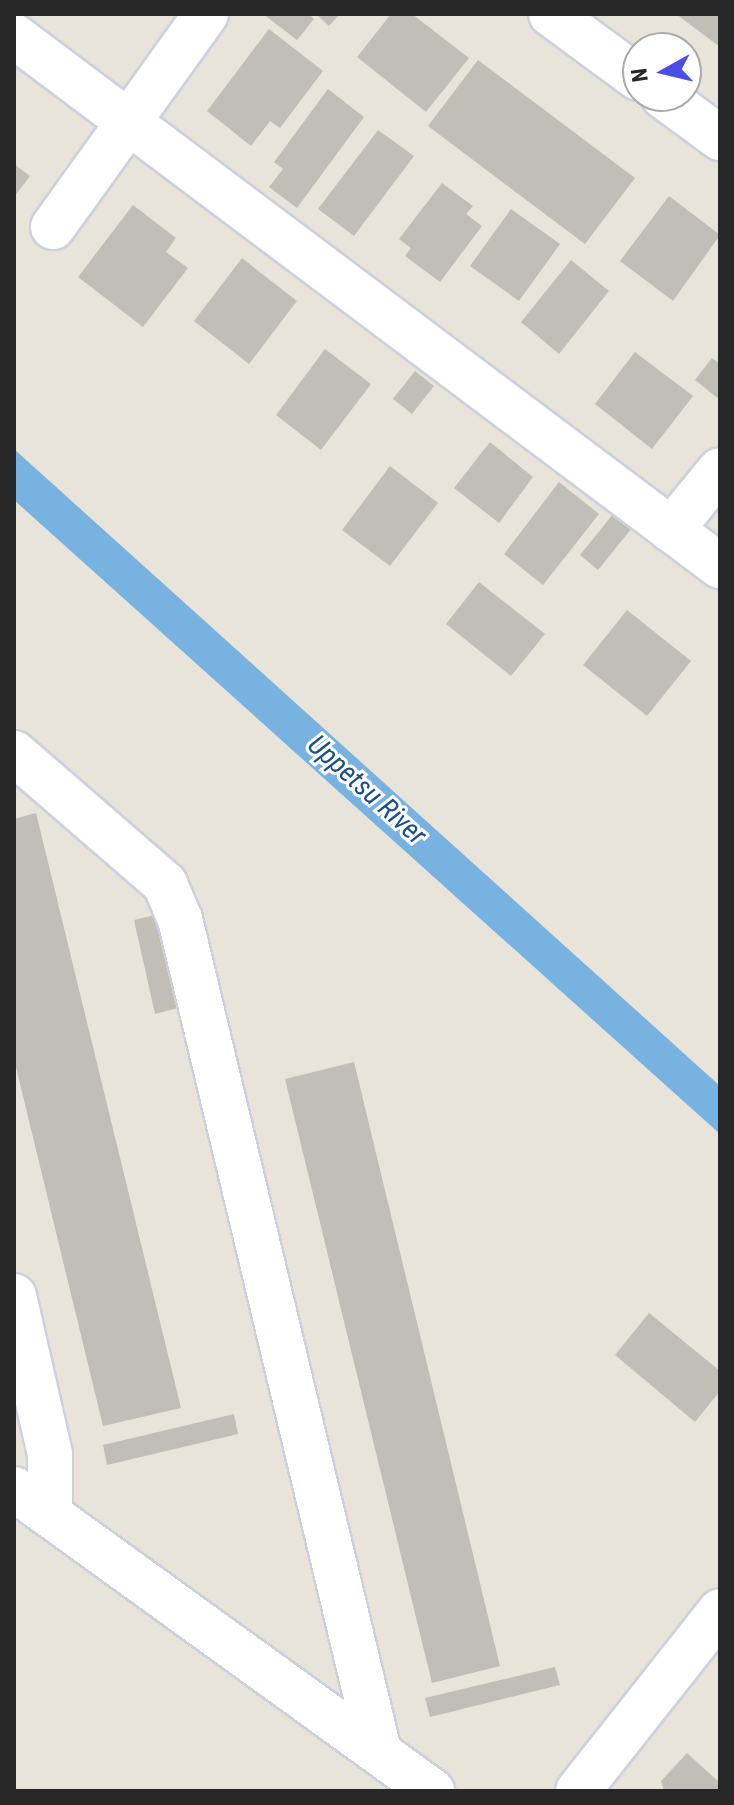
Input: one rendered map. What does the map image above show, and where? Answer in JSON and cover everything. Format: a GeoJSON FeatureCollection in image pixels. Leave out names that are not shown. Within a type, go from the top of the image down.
{"type":"FeatureCollection","features":[{"type":"Feature","properties":{"kind":"street"},"geometry":{"type":"LineString","coordinates":[[53,227],[206,14]]}},
{"type":"Feature","properties":{"kind":"street"},"geometry":{"type":"LineString","coordinates":[[551,14],[622,66]]}},
{"type":"Feature","properties":{"kind":"street"},"geometry":{"type":"LineString","coordinates":[[14,36],[720,566]]}},
{"type":"Feature","properties":{"kind":"street"},"geometry":{"type":"LineString","coordinates":[[685,112],[720,138]]}},
{"type":"Feature","properties":{"kind":"street"},"geometry":{"type":"LineString","coordinates":[[671,530],[720,470]]}},
{"type":"Feature","properties":{"kind":"street"},"geometry":{"type":"LineString","coordinates":[[14,753],[165,884],[180,919],[378,1747]]}},
{"type":"Feature","properties":{"kind":"street"},"geometry":{"type":"LineString","coordinates":[[14,1296],[50,1454],[50,1514]]}},
{"type":"Feature","properties":{"kind":"street"},"geometry":{"type":"LineString","coordinates":[[14,1489],[378,1747],[432,1791]]}},
{"type":"Feature","properties":{"kind":"street"},"geometry":{"type":"LineString","coordinates":[[578,1791],[720,1611]]}},
{"type":"Feature","properties":{"kind":"water","name":"Uppetsu River"},"geometry":{"type":"Polygon","coordinates":[[[14,449],[720,1086],[720,1134],[14,500],[14,449]]]}},
{"type":"Feature","properties":{"kind":"building"},"geometry":{"type":"Polygon","coordinates":[[[263,14],[308,14],[314,19],[297,40],[263,14]]]}},
{"type":"Feature","properties":{"kind":"building"},"geometry":{"type":"Polygon","coordinates":[[[316,14],[340,14],[329,26],[316,14]]]}},
{"type":"Feature","properties":{"kind":"building"},"geometry":{"type":"Polygon","coordinates":[[[391,14],[412,14],[469,58],[426,112],[357,57],[391,14]]]}},
{"type":"Feature","properties":{"kind":"building"},"geometry":{"type":"Polygon","coordinates":[[[676,14],[720,14],[720,47],[676,14]]]}},
{"type":"Feature","properties":{"kind":"building"},"geometry":{"type":"Polygon","coordinates":[[[269,29],[323,71],[280,128],[270,121],[251,146],[207,111],[269,29]]]}},
{"type":"Feature","properties":{"kind":"building"},"geometry":{"type":"Polygon","coordinates":[[[478,60],[635,178],[585,244],[428,126],[478,60]]]}},
{"type":"Feature","properties":{"kind":"building"},"geometry":{"type":"Polygon","coordinates":[[[328,89],[364,117],[297,208],[269,187],[283,169],[274,162],[328,89]]]}},
{"type":"Feature","properties":{"kind":"building"},"geometry":{"type":"Polygon","coordinates":[[[378,130],[414,156],[354,236],[318,209],[378,130]]]}},
{"type":"Feature","properties":{"kind":"building"},"geometry":{"type":"Polygon","coordinates":[[[14,164],[30,176],[14,197],[14,164]]]}},
{"type":"Feature","properties":{"kind":"building"},"geometry":{"type":"Polygon","coordinates":[[[442,183],[473,206],[466,214],[482,226],[440,282],[405,256],[411,248],[399,239],[442,183]]]}},
{"type":"Feature","properties":{"kind":"building"},"geometry":{"type":"Polygon","coordinates":[[[669,196],[720,235],[673,301],[620,261],[669,196]]]}},
{"type":"Feature","properties":{"kind":"building"},"geometry":{"type":"Polygon","coordinates":[[[133,205],[176,238],[166,252],[188,268],[143,327],[78,277],[133,205]]]}},
{"type":"Feature","properties":{"kind":"building"},"geometry":{"type":"Polygon","coordinates":[[[511,209],[560,244],[519,301],[470,266],[511,209]]]}},
{"type":"Feature","properties":{"kind":"building"},"geometry":{"type":"Polygon","coordinates":[[[242,258],[297,301],[249,364],[194,321],[242,258]]]}},
{"type":"Feature","properties":{"kind":"building"},"geometry":{"type":"Polygon","coordinates":[[[571,260],[609,291],[559,354],[521,322],[571,260]]]}},
{"type":"Feature","properties":{"kind":"building"},"geometry":{"type":"Polygon","coordinates":[[[325,349],[371,384],[321,450],[276,415],[325,349]]]}},
{"type":"Feature","properties":{"kind":"building"},"geometry":{"type":"Polygon","coordinates":[[[635,352],[693,396],[652,449],[595,404],[635,352]]]}},
{"type":"Feature","properties":{"kind":"building"},"geometry":{"type":"Polygon","coordinates":[[[712,358],[720,364],[720,400],[695,380],[712,358]]]}},
{"type":"Feature","properties":{"kind":"building"},"geometry":{"type":"Polygon","coordinates":[[[415,371],[434,386],[412,414],[393,399],[415,371]]]}},
{"type":"Feature","properties":{"kind":"building"},"geometry":{"type":"Polygon","coordinates":[[[490,442],[533,477],[499,523],[454,488],[490,442]]]}},
{"type":"Feature","properties":{"kind":"building"},"geometry":{"type":"Polygon","coordinates":[[[390,466],[438,503],[390,566],[342,530],[390,466]]]}},
{"type":"Feature","properties":{"kind":"building"},"geometry":{"type":"Polygon","coordinates":[[[559,482],[599,514],[543,585],[504,554],[559,482]]]}},
{"type":"Feature","properties":{"kind":"building"},"geometry":{"type":"Polygon","coordinates":[[[618,508],[636,523],[598,570],[580,555],[618,508]]]}},
{"type":"Feature","properties":{"kind":"building"},"geometry":{"type":"Polygon","coordinates":[[[479,582],[545,634],[511,676],[446,624],[479,582]]]}},
{"type":"Feature","properties":{"kind":"building"},"geometry":{"type":"Polygon","coordinates":[[[627,610],[691,661],[647,716],[583,665],[627,610]]]}},
{"type":"Feature","properties":{"kind":"building"},"geometry":{"type":"Polygon","coordinates":[[[36,813],[181,1408],[103,1426],[14,1059],[14,819],[36,813]]]}},
{"type":"Feature","properties":{"kind":"building"},"geometry":{"type":"Polygon","coordinates":[[[159,914],[182,1007],[155,1014],[134,920],[159,914]]]}},
{"type":"Feature","properties":{"kind":"building"},"geometry":{"type":"Polygon","coordinates":[[[354,1062],[500,1666],[432,1683],[285,1079],[354,1062]]]}},
{"type":"Feature","properties":{"kind":"building"},"geometry":{"type":"Polygon","coordinates":[[[649,1313],[720,1371],[720,1391],[695,1422],[615,1355],[649,1313]]]}},
{"type":"Feature","properties":{"kind":"building"},"geometry":{"type":"Polygon","coordinates":[[[234,1414],[238,1434],[107,1465],[103,1445],[234,1414]]]}},
{"type":"Feature","properties":{"kind":"building"},"geometry":{"type":"Polygon","coordinates":[[[555,1667],[560,1685],[430,1717],[425,1698],[555,1667]]]}},
{"type":"Feature","properties":{"kind":"building"},"geometry":{"type":"Polygon","coordinates":[[[687,1753],[720,1783],[720,1791],[664,1791],[661,1781],[687,1753]]]}}]}
